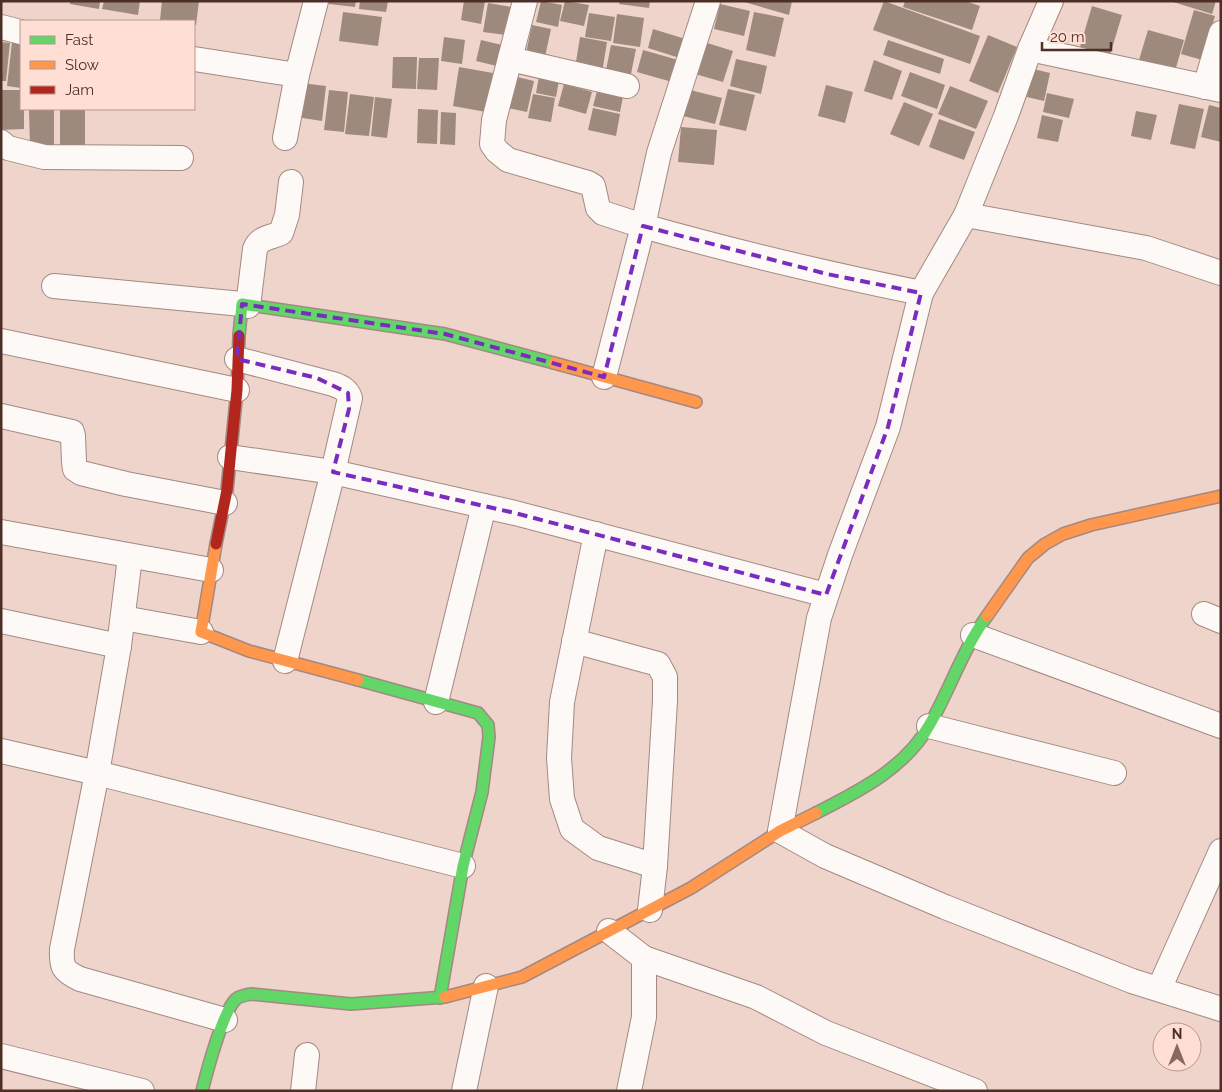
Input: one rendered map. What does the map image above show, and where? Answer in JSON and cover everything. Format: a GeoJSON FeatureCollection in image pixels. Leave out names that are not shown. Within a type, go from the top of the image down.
{"type":"FeatureCollection","features":[{"type":"Feature","properties":{"kind":"street"},"geometry":{"type":"LineString","coordinates":[[286,138],[297,75],[316,1]]}},
{"type":"Feature","properties":{"kind":"street"},"geometry":{"type":"LineString","coordinates":[[604,377],[643,226],[659,153],[708,1]]}},
{"type":"Feature","properties":{"kind":"street"},"geometry":{"type":"LineString","coordinates":[[780,831],[819,618],[840,555],[888,427],[921,293],[966,215],[1006,116],[1030,49],[1051,1]]}},
{"type":"Feature","properties":{"kind":"street"},"geometry":{"type":"LineString","coordinates":[[521,2],[510,59],[494,120],[492,144],[508,160],[588,183],[593,186],[598,208],[603,213],[643,226],[827,274],[921,293]]}},
{"type":"Feature","properties":{"kind":"street"},"geometry":{"type":"LineString","coordinates":[[1,27],[20,32]]}},
{"type":"Feature","properties":{"kind":"street"},"geometry":{"type":"LineString","coordinates":[[1030,49],[1213,89],[1221,33]]}},
{"type":"Feature","properties":{"kind":"street"},"geometry":{"type":"LineString","coordinates":[[195,59],[297,75]]}},
{"type":"Feature","properties":{"kind":"street"},"geometry":{"type":"LineString","coordinates":[[510,59],[627,86]]}},
{"type":"Feature","properties":{"kind":"street"},"geometry":{"type":"LineString","coordinates":[[1,142],[8,148],[44,156],[181,158]]}},
{"type":"Feature","properties":{"kind":"street"},"geometry":{"type":"LineString","coordinates":[[201,632],[211,570],[225,503],[237,390],[237,359],[255,249],[258,242],[281,233],[291,182]]}},
{"type":"Feature","properties":{"kind":"street"},"geometry":{"type":"LineString","coordinates":[[966,215],[1146,248],[1221,273]]}},
{"type":"Feature","properties":{"kind":"street"},"geometry":{"type":"LineString","coordinates":[[54,286],[245,305],[445,334],[696,402]]}},
{"type":"Feature","properties":{"kind":"street"},"geometry":{"type":"LineString","coordinates":[[1,341],[237,390]]}},
{"type":"Feature","properties":{"kind":"street"},"geometry":{"type":"LineString","coordinates":[[237,359],[317,378],[342,388],[348,393],[350,398],[334,472],[286,661]]}},
{"type":"Feature","properties":{"kind":"street"},"geometry":{"type":"LineString","coordinates":[[1,416],[72,432],[75,469],[81,473],[126,484],[225,503]]}},
{"type":"Feature","properties":{"kind":"street"},"geometry":{"type":"LineString","coordinates":[[230,457],[334,472],[484,506],[826,595]]}},
{"type":"Feature","properties":{"kind":"street"},"geometry":{"type":"LineString","coordinates":[[202,1091],[229,1007],[238,997],[251,994],[351,1004],[440,998],[522,976],[691,888],[780,831],[888,772],[904,758],[929,726],[973,635],[1028,558],[1045,544],[1063,534],[1091,525],[1221,496]]}},
{"type":"Feature","properties":{"kind":"street"},"geometry":{"type":"LineString","coordinates":[[436,702],[484,506]]}},
{"type":"Feature","properties":{"kind":"street"},"geometry":{"type":"LineString","coordinates":[[1,532],[130,557],[211,570]]}},
{"type":"Feature","properties":{"kind":"street"},"geometry":{"type":"LineString","coordinates":[[596,534],[562,702],[559,758],[562,799],[572,829],[598,848],[654,866]]}},
{"type":"Feature","properties":{"kind":"street"},"geometry":{"type":"LineString","coordinates":[[130,557],[119,646],[98,773],[61,961],[67,973],[80,979],[225,1020]]}},
{"type":"Feature","properties":{"kind":"street"},"geometry":{"type":"LineString","coordinates":[[123,618],[201,632],[249,651],[478,713],[484,719],[488,725],[489,736],[482,792],[463,866],[440,998]]}},
{"type":"Feature","properties":{"kind":"street"},"geometry":{"type":"LineString","coordinates":[[1,621],[119,646]]}},
{"type":"Feature","properties":{"kind":"street"},"geometry":{"type":"LineString","coordinates":[[973,635],[1221,726]]}},
{"type":"Feature","properties":{"kind":"street"},"geometry":{"type":"LineString","coordinates":[[574,641],[658,664],[665,677],[665,701],[650,910]]}},
{"type":"Feature","properties":{"kind":"street"},"geometry":{"type":"LineString","coordinates":[[929,726],[1114,774]]}},
{"type":"Feature","properties":{"kind":"street"},"geometry":{"type":"LineString","coordinates":[[1,751],[98,773],[463,866]]}},
{"type":"Feature","properties":{"kind":"street"},"geometry":{"type":"LineString","coordinates":[[780,831],[825,856],[946,908],[1132,981],[1221,1009]]}},
{"type":"Feature","properties":{"kind":"street"},"geometry":{"type":"LineString","coordinates":[[1159,989],[1218,866]]}},
{"type":"Feature","properties":{"kind":"street"},"geometry":{"type":"LineString","coordinates":[[609,931],[644,958],[756,997],[826,1033],[975,1091]]}},
{"type":"Feature","properties":{"kind":"street"},"geometry":{"type":"LineString","coordinates":[[629,1091],[644,1016],[644,958]]}},
{"type":"Feature","properties":{"kind":"street"},"geometry":{"type":"LineString","coordinates":[[464,1091],[486,986]]}},
{"type":"Feature","properties":{"kind":"street"},"geometry":{"type":"LineString","coordinates":[[303,1091],[307,1055]]}},
{"type":"Feature","properties":{"kind":"street"},"geometry":{"type":"LineString","coordinates":[[1,1056],[142,1091]]}},
{"type":"Feature","properties":{"kind":"highlighted area"},"geometry":{"type":"Polygon","coordinates":[[[643,226],[827,274],[921,293],[888,427],[826,595],[515,513],[333,472],[349,409],[348,393],[317,378],[237,359],[242,304],[445,334],[604,377],[643,226]]]}},
{"type":"Feature","properties":{"kind":"building"},"geometry":{"type":"Polygon","coordinates":[[[70,1],[100,1],[99,9],[70,4],[70,1]]]}},
{"type":"Feature","properties":{"kind":"building"},"geometry":{"type":"Polygon","coordinates":[[[104,1],[140,1],[138,15],[102,9],[104,1]]]}},
{"type":"Feature","properties":{"kind":"building"},"geometry":{"type":"Polygon","coordinates":[[[162,1],[199,1],[196,25],[195,20],[160,20],[162,1]]]}},
{"type":"Feature","properties":{"kind":"building"},"geometry":{"type":"Polygon","coordinates":[[[329,1],[356,1],[355,7],[329,4],[329,1]]]}},
{"type":"Feature","properties":{"kind":"building"},"geometry":{"type":"Polygon","coordinates":[[[360,1],[388,1],[386,12],[359,9],[360,1]]]}},
{"type":"Feature","properties":{"kind":"building"},"geometry":{"type":"Polygon","coordinates":[[[464,1],[485,1],[481,24],[461,20],[464,1]]]}},
{"type":"Feature","properties":{"kind":"building"},"geometry":{"type":"Polygon","coordinates":[[[541,1],[562,5],[558,27],[536,22],[541,1]]]}},
{"type":"Feature","properties":{"kind":"building"},"geometry":{"type":"Polygon","coordinates":[[[565,1],[589,5],[584,26],[560,21],[565,1]]]}},
{"type":"Feature","properties":{"kind":"building"},"geometry":{"type":"Polygon","coordinates":[[[620,1],[650,1],[649,8],[619,4],[620,1]]]}},
{"type":"Feature","properties":{"kind":"building"},"geometry":{"type":"Polygon","coordinates":[[[741,1],[792,1],[789,15],[741,1]]]}},
{"type":"Feature","properties":{"kind":"building"},"geometry":{"type":"Polygon","coordinates":[[[884,1],[980,36],[970,64],[873,30],[884,1]]]}},
{"type":"Feature","properties":{"kind":"building"},"geometry":{"type":"Polygon","coordinates":[[[905,1],[965,1],[980,6],[972,30],[903,7],[905,1]]]}},
{"type":"Feature","properties":{"kind":"building"},"geometry":{"type":"Polygon","coordinates":[[[1170,1],[1216,1],[1212,14],[1170,1]]]}},
{"type":"Feature","properties":{"kind":"building"},"geometry":{"type":"Polygon","coordinates":[[[488,3],[517,8],[513,36],[483,32],[488,3]]]}},
{"type":"Feature","properties":{"kind":"building"},"geometry":{"type":"Polygon","coordinates":[[[720,4],[750,11],[744,36],[714,29],[720,4]]]}},
{"type":"Feature","properties":{"kind":"building"},"geometry":{"type":"Polygon","coordinates":[[[1092,6],[1122,15],[1110,55],[1080,47],[1092,6]]]}},
{"type":"Feature","properties":{"kind":"building"},"geometry":{"type":"Polygon","coordinates":[[[1194,10],[1215,16],[1202,60],[1181,54],[1194,10]]]}},
{"type":"Feature","properties":{"kind":"building"},"geometry":{"type":"Polygon","coordinates":[[[343,12],[382,17],[378,46],[339,41],[343,12]]]}},
{"type":"Feature","properties":{"kind":"building"},"geometry":{"type":"Polygon","coordinates":[[[754,12],[784,18],[775,57],[746,50],[754,12]]]}},
{"type":"Feature","properties":{"kind":"building"},"geometry":{"type":"Polygon","coordinates":[[[589,13],[615,17],[611,41],[585,37],[589,13]]]}},
{"type":"Feature","properties":{"kind":"building"},"geometry":{"type":"Polygon","coordinates":[[[617,14],[644,18],[640,47],[613,43],[617,14]]]}},
{"type":"Feature","properties":{"kind":"building"},"geometry":{"type":"Polygon","coordinates":[[[532,25],[551,29],[545,57],[526,53],[532,25]]]}},
{"type":"Feature","properties":{"kind":"building"},"geometry":{"type":"Polygon","coordinates":[[[653,29],[692,41],[686,60],[648,48],[653,29]]]}},
{"type":"Feature","properties":{"kind":"building"},"geometry":{"type":"Polygon","coordinates":[[[1148,30],[1184,40],[1175,71],[1139,60],[1148,30]]]}},
{"type":"Feature","properties":{"kind":"building"},"geometry":{"type":"Polygon","coordinates":[[[988,35],[1017,47],[998,93],[969,81],[988,35]]]}},
{"type":"Feature","properties":{"kind":"building"},"geometry":{"type":"Polygon","coordinates":[[[444,37],[465,40],[462,64],[441,61],[444,37]]]}},
{"type":"Feature","properties":{"kind":"building"},"geometry":{"type":"Polygon","coordinates":[[[580,37],[607,42],[602,73],[575,68],[580,37]]]}},
{"type":"Feature","properties":{"kind":"building"},"geometry":{"type":"Polygon","coordinates":[[[481,40],[506,46],[501,67],[476,61],[481,40]]]}},
{"type":"Feature","properties":{"kind":"building"},"geometry":{"type":"Polygon","coordinates":[[[888,40],[944,59],[940,74],[883,55],[888,40]]]}},
{"type":"Feature","properties":{"kind":"building"},"geometry":{"type":"Polygon","coordinates":[[[1,42],[10,43],[6,81],[1,81],[1,42]]]}},
{"type":"Feature","properties":{"kind":"building"},"geometry":{"type":"Polygon","coordinates":[[[12,42],[20,43],[20,88],[7,86],[12,42]]]}},
{"type":"Feature","properties":{"kind":"building"},"geometry":{"type":"Polygon","coordinates":[[[704,42],[733,51],[723,82],[695,74],[704,42]]]}},
{"type":"Feature","properties":{"kind":"building"},"geometry":{"type":"Polygon","coordinates":[[[611,45],[636,49],[630,79],[605,75],[611,45]]]}},
{"type":"Feature","properties":{"kind":"building"},"geometry":{"type":"Polygon","coordinates":[[[643,50],[685,62],[679,84],[637,72],[643,50]]]}},
{"type":"Feature","properties":{"kind":"building"},"geometry":{"type":"Polygon","coordinates":[[[393,57],[417,57],[416,89],[392,88],[393,57]]]}},
{"type":"Feature","properties":{"kind":"building"},"geometry":{"type":"Polygon","coordinates":[[[419,58],[439,58],[437,90],[417,89],[419,58]]]}},
{"type":"Feature","properties":{"kind":"building"},"geometry":{"type":"Polygon","coordinates":[[[736,59],[767,66],[761,94],[730,86],[736,59]]]}},
{"type":"Feature","properties":{"kind":"building"},"geometry":{"type":"Polygon","coordinates":[[[874,60],[902,71],[892,100],[864,91],[874,60]]]}},
{"type":"Feature","properties":{"kind":"building"},"geometry":{"type":"Polygon","coordinates":[[[459,67],[493,73],[486,112],[453,106],[459,67]]]}},
{"type":"Feature","properties":{"kind":"building"},"geometry":{"type":"Polygon","coordinates":[[[1033,69],[1050,73],[1044,101],[1027,97],[1033,69]]]}},
{"type":"Feature","properties":{"kind":"building"},"geometry":{"type":"Polygon","coordinates":[[[540,71],[560,75],[556,97],[536,93],[540,71]]]}},
{"type":"Feature","properties":{"kind":"building"},"geometry":{"type":"Polygon","coordinates":[[[910,72],[945,85],[937,109],[901,96],[910,72]]]}},
{"type":"Feature","properties":{"kind":"building"},"geometry":{"type":"Polygon","coordinates":[[[509,75],[534,81],[527,112],[503,107],[509,75]]]}},
{"type":"Feature","properties":{"kind":"building"},"geometry":{"type":"Polygon","coordinates":[[[301,83],[326,86],[322,121],[296,117],[301,83]]]}},
{"type":"Feature","properties":{"kind":"building"},"geometry":{"type":"Polygon","coordinates":[[[564,84],[592,92],[586,114],[558,106],[564,84]]]}},
{"type":"Feature","properties":{"kind":"building"},"geometry":{"type":"Polygon","coordinates":[[[826,85],[853,92],[845,123],[818,116],[826,85]]]}},
{"type":"Feature","properties":{"kind":"building"},"geometry":{"type":"Polygon","coordinates":[[[950,86],[988,101],[976,129],[938,114],[950,86]]]}},
{"type":"Feature","properties":{"kind":"building"},"geometry":{"type":"Polygon","coordinates":[[[686,89],[722,98],[715,124],[679,115],[686,89]]]}},
{"type":"Feature","properties":{"kind":"building"},"geometry":{"type":"Polygon","coordinates":[[[728,89],[755,95],[746,131],[719,125],[728,89]]]}},
{"type":"Feature","properties":{"kind":"building"},"geometry":{"type":"Polygon","coordinates":[[[1,90],[20,90],[20,110],[24,110],[24,129],[1,130],[1,90]]]}},
{"type":"Feature","properties":{"kind":"building"},"geometry":{"type":"Polygon","coordinates":[[[329,90],[348,92],[344,132],[324,130],[329,90]]]}},
{"type":"Feature","properties":{"kind":"building"},"geometry":{"type":"Polygon","coordinates":[[[597,91],[623,97],[620,112],[593,106],[597,91]]]}},
{"type":"Feature","properties":{"kind":"building"},"geometry":{"type":"Polygon","coordinates":[[[1047,93],[1074,99],[1069,118],[1043,112],[1047,93]]]}},
{"type":"Feature","properties":{"kind":"building"},"geometry":{"type":"Polygon","coordinates":[[[350,94],[374,97],[369,136],[345,134],[350,94]]]}},
{"type":"Feature","properties":{"kind":"building"},"geometry":{"type":"Polygon","coordinates":[[[533,94],[555,98],[551,122],[528,118],[533,94]]]}},
{"type":"Feature","properties":{"kind":"building"},"geometry":{"type":"Polygon","coordinates":[[[375,97],[392,99],[387,138],[371,136],[375,97]]]}},
{"type":"Feature","properties":{"kind":"building"},"geometry":{"type":"Polygon","coordinates":[[[904,102],[933,114],[919,146],[890,134],[904,102]]]}},
{"type":"Feature","properties":{"kind":"building"},"geometry":{"type":"Polygon","coordinates":[[[1179,104],[1204,109],[1195,149],[1170,144],[1179,104]]]}},
{"type":"Feature","properties":{"kind":"building"},"geometry":{"type":"Polygon","coordinates":[[[1209,105],[1221,108],[1221,142],[1201,137],[1209,105]]]}},
{"type":"Feature","properties":{"kind":"building"},"geometry":{"type":"Polygon","coordinates":[[[593,108],[620,114],[616,136],[588,130],[593,108]]]}},
{"type":"Feature","properties":{"kind":"building"},"geometry":{"type":"Polygon","coordinates":[[[418,109],[438,110],[437,144],[417,143],[418,109]]]}},
{"type":"Feature","properties":{"kind":"building"},"geometry":{"type":"Polygon","coordinates":[[[29,110],[54,110],[54,146],[30,146],[29,110]]]}},
{"type":"Feature","properties":{"kind":"building"},"geometry":{"type":"Polygon","coordinates":[[[60,110],[85,110],[85,150],[60,150],[60,110]]]}},
{"type":"Feature","properties":{"kind":"building"},"geometry":{"type":"Polygon","coordinates":[[[1136,111],[1157,115],[1151,140],[1131,136],[1136,111]]]}},
{"type":"Feature","properties":{"kind":"building"},"geometry":{"type":"Polygon","coordinates":[[[441,112],[456,113],[455,145],[440,144],[441,112]]]}},
{"type":"Feature","properties":{"kind":"building"},"geometry":{"type":"Polygon","coordinates":[[[1042,115],[1063,120],[1058,142],[1037,138],[1042,115]]]}},
{"type":"Feature","properties":{"kind":"building"},"geometry":{"type":"Polygon","coordinates":[[[939,119],[975,132],[964,160],[929,147],[939,119]]]}},
{"type":"Feature","properties":{"kind":"building"},"geometry":{"type":"Polygon","coordinates":[[[681,127],[717,130],[714,165],[678,162],[681,127]]]}},
{"type":"Feature","properties":{"kind":"traffic: fast"},"geometry":{"type":"LineString","coordinates":[[239,336],[242,304],[445,334],[554,363]]}},
{"type":"Feature","properties":{"kind":"traffic: fast"},"geometry":{"type":"LineString","coordinates":[[816,813],[880,777],[895,766],[920,740],[937,711],[978,629],[987,616]]}},
{"type":"Feature","properties":{"kind":"traffic: fast"},"geometry":{"type":"LineString","coordinates":[[358,680],[478,713],[488,725],[489,737],[482,792],[463,866],[440,998]]}},
{"type":"Feature","properties":{"kind":"traffic: fast"},"geometry":{"type":"LineString","coordinates":[[202,1091],[216,1042],[226,1016],[236,999],[241,996],[251,994],[351,1004],[445,997]]}},
{"type":"Feature","properties":{"kind":"traffic: slow"},"geometry":{"type":"LineString","coordinates":[[554,363],[696,402]]}},
{"type":"Feature","properties":{"kind":"traffic: slow"},"geometry":{"type":"LineString","coordinates":[[987,616],[1028,558],[1045,544],[1063,534],[1091,525],[1221,496]]}},
{"type":"Feature","properties":{"kind":"traffic: slow"},"geometry":{"type":"LineString","coordinates":[[216,544],[201,632],[249,651],[358,680]]}},
{"type":"Feature","properties":{"kind":"traffic: slow"},"geometry":{"type":"LineString","coordinates":[[445,997],[522,977],[691,888],[780,831],[816,813]]}},
{"type":"Feature","properties":{"kind":"traffic: jam"},"geometry":{"type":"LineString","coordinates":[[216,544],[227,490],[237,390],[239,336]]}}]}
